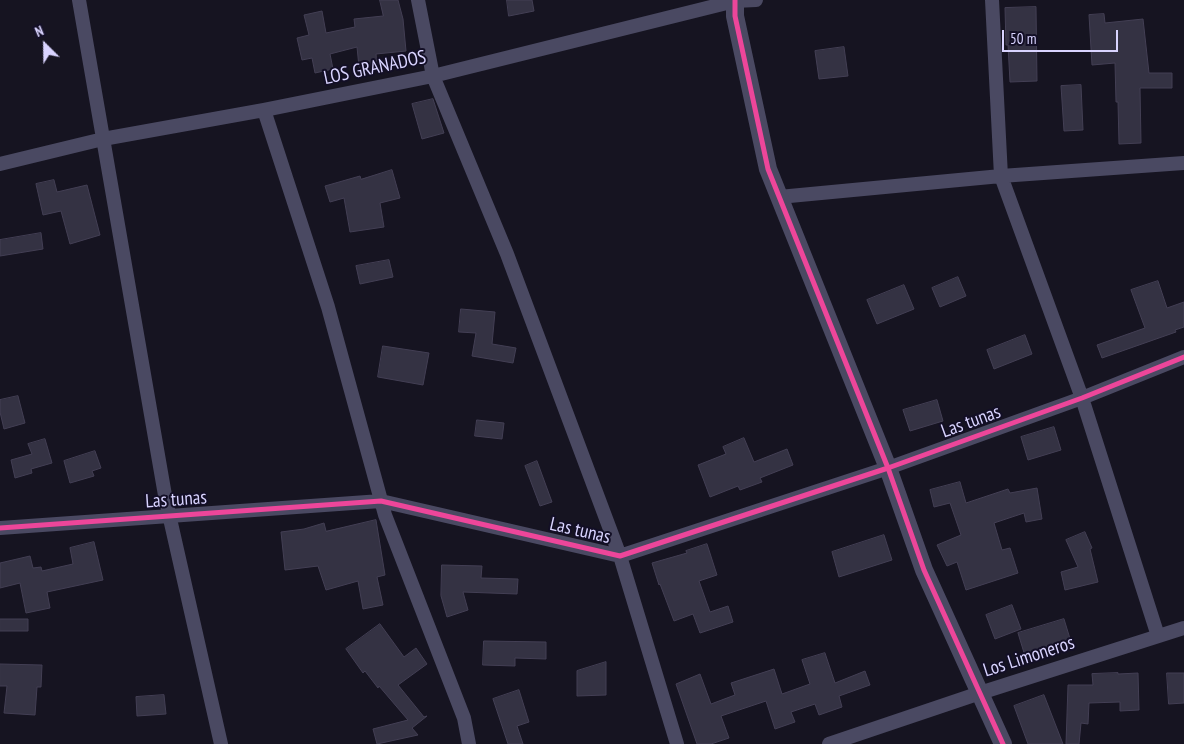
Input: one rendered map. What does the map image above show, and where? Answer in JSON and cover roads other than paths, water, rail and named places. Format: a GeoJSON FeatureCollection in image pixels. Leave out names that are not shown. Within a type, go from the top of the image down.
{"type":"FeatureCollection","features":[{"type":"Feature","properties":{"kind":"street"},"geometry":{"type":"LineString","coordinates":[[79,0],[169,516],[221,744]]}},
{"type":"Feature","properties":{"kind":"street"},"geometry":{"type":"LineString","coordinates":[[418,0],[433,76],[507,254],[620,556],[677,744]]}},
{"type":"Feature","properties":{"kind":"street"},"geometry":{"type":"LineString","coordinates":[[736,0],[735,16],[768,169],[888,468],[924,570],[1003,744]]}},
{"type":"Feature","properties":{"kind":"street","name":"LOS GRANADOS"},"geometry":{"type":"LineString","coordinates":[[0,164],[103,138],[264,110],[433,76],[736,0],[756,0]]}},
{"type":"Feature","properties":{"kind":"street"},"geometry":{"type":"LineString","coordinates":[[992,0],[1001,176],[1082,398],[1158,636]]}},
{"type":"Feature","properties":{"kind":"street"},"geometry":{"type":"LineString","coordinates":[[264,110],[328,307],[385,515],[464,718],[469,744]]}},
{"type":"Feature","properties":{"kind":"street"},"geometry":{"type":"LineString","coordinates":[[779,197],[1001,176],[1184,163]]}},
{"type":"Feature","properties":{"kind":"street","name":"Las tunas"},"geometry":{"type":"LineString","coordinates":[[0,528],[381,501],[620,556],[888,468],[1082,398],[1184,357]]}},
{"type":"Feature","properties":{"kind":"street","name":"Los Limoneros"},"geometry":{"type":"LineString","coordinates":[[829,744],[980,693],[1184,628]]}}]}
